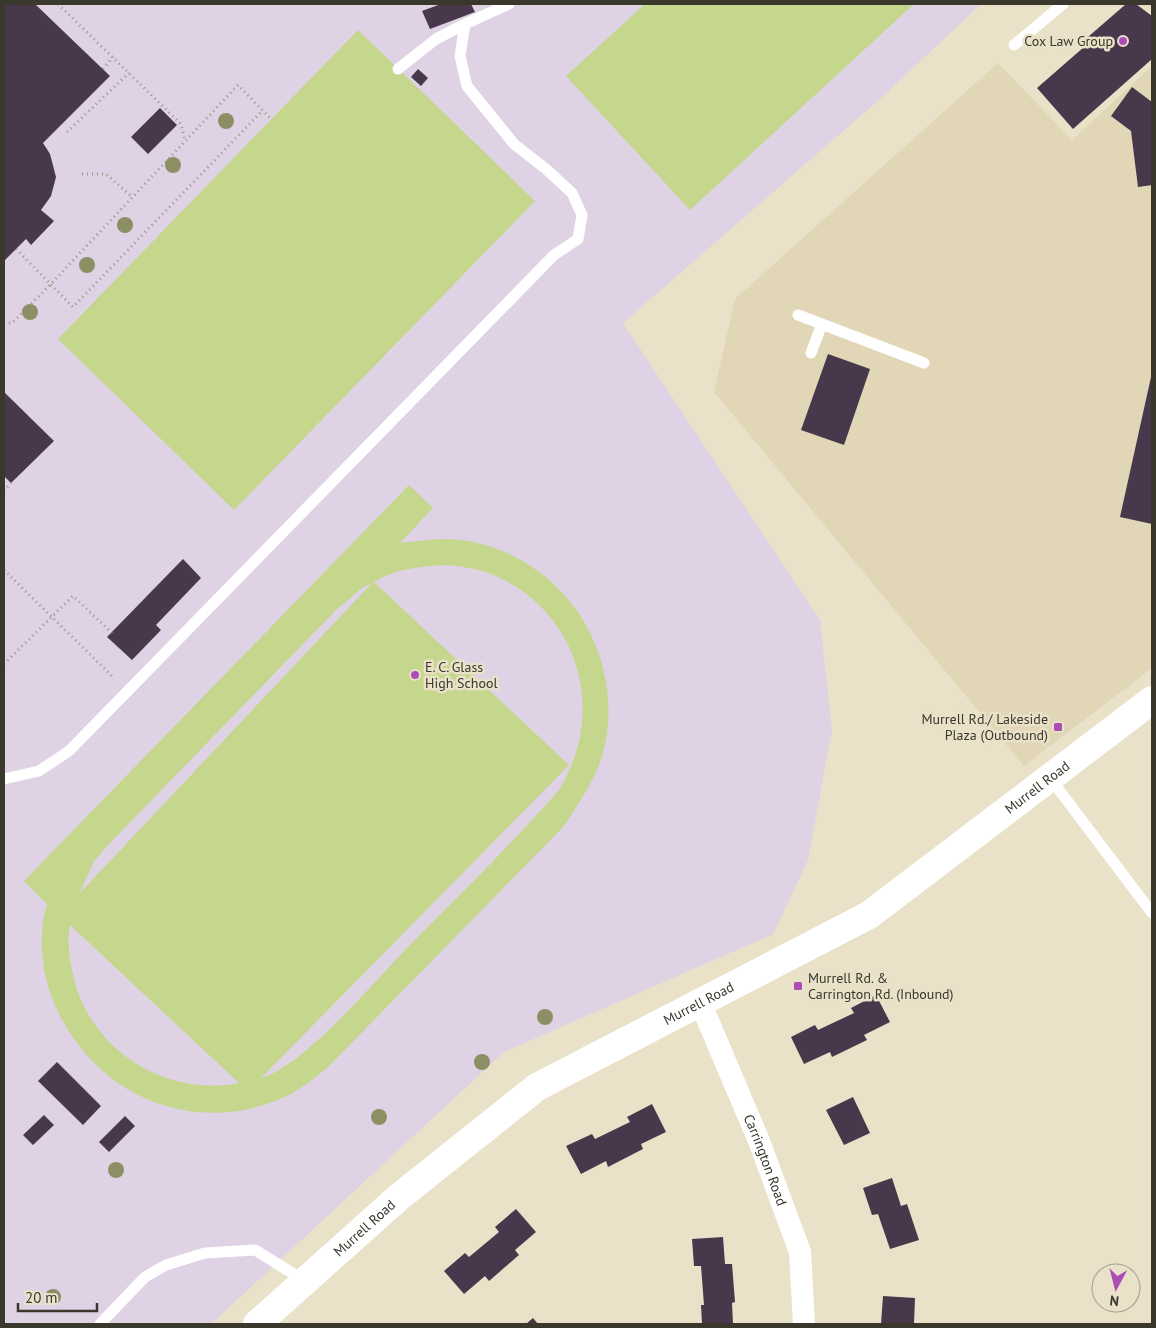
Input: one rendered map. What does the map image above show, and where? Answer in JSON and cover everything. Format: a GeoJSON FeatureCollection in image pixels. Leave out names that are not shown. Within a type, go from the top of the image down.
{"type":"FeatureCollection","features":[{"type":"Feature","properties":{"kind":"street","name":"Murrell Road"},"geometry":{"type":"LineString","coordinates":[[257,1324],[399,1197],[537,1087],[869,915],[1152,700]]}},
{"type":"Feature","properties":{"kind":"street","name":"Carrington Road"},"geometry":{"type":"LineString","coordinates":[[700,1002],[759,1141],[800,1252],[804,1324]]}},
{"type":"Feature","properties":{"kind":"lane"},"geometry":{"type":"LineString","coordinates":[[398,69],[436,40],[465,24],[509,4]]}},
{"type":"Feature","properties":{"kind":"lane"},"geometry":{"type":"LineString","coordinates":[[1014,45],[1063,4]]}},
{"type":"Feature","properties":{"kind":"lane"},"geometry":{"type":"LineString","coordinates":[[4,779],[39,771],[69,751],[554,255],[578,239],[582,215],[572,193],[546,169],[514,144],[467,86],[460,56],[465,24]]}},
{"type":"Feature","properties":{"kind":"lane"},"geometry":{"type":"LineString","coordinates":[[798,315],[924,363]]}},
{"type":"Feature","properties":{"kind":"lane"},"geometry":{"type":"LineString","coordinates":[[811,353],[822,324]]}},
{"type":"Feature","properties":{"kind":"lane"},"geometry":{"type":"LineString","coordinates":[[1050,778],[1152,914]]}},
{"type":"Feature","properties":{"kind":"lane"},"geometry":{"type":"LineString","coordinates":[[100,1324],[145,1277],[166,1265],[205,1253],[255,1250],[305,1281]]}},
{"type":"Feature","properties":{"kind":"path"},"geometry":{"type":"LineString","coordinates":[[58,4],[181,124],[185,140]]}},
{"type":"Feature","properties":{"kind":"path"},"geometry":{"type":"LineString","coordinates":[[103,69],[113,57]]}},
{"type":"Feature","properties":{"kind":"path"},"geometry":{"type":"LineString","coordinates":[[67,132],[129,73]]}},
{"type":"Feature","properties":{"kind":"path"},"geometry":{"type":"LineString","coordinates":[[4,324],[13,322],[50,285],[131,196],[238,85],[271,118]]}},
{"type":"Feature","properties":{"kind":"path"},"geometry":{"type":"LineString","coordinates":[[16,249],[73,308],[263,110]]}},
{"type":"Feature","properties":{"kind":"path"},"geometry":{"type":"LineString","coordinates":[[82,174],[106,174],[131,196]]}},
{"type":"Feature","properties":{"kind":"path"},"geometry":{"type":"LineString","coordinates":[[4,491],[11,483]]}},
{"type":"Feature","properties":{"kind":"path"},"geometry":{"type":"LineString","coordinates":[[4,570],[116,680]]}},
{"type":"Feature","properties":{"kind":"path"},"geometry":{"type":"LineString","coordinates":[[4,664],[74,596],[112,633]]}},
{"type":"Feature","properties":{"kind":"shaded area","name":"E. C. Glass High School"},"geometry":{"type":"Polygon","coordinates":[[[4,4],[981,4],[881,98],[623,323],[820,620],[832,730],[808,860],[773,934],[504,1052],[211,1324],[4,1324],[4,4]]]}},
{"type":"Feature","properties":{"kind":"shaded area"},"geometry":{"type":"Polygon","coordinates":[[[998,63],[1072,140],[1152,66],[1152,668],[1024,766],[714,392],[735,299],[998,63]]]}},
{"type":"Feature","properties":{"kind":"green space"},"geometry":{"type":"Polygon","coordinates":[[[645,4],[914,4],[690,210],[566,76],[645,4]]]}},
{"type":"Feature","properties":{"kind":"green space"},"geometry":{"type":"Polygon","coordinates":[[[358,30],[535,201],[234,510],[58,339],[358,30]]]}},
{"type":"Feature","properties":{"kind":"green space"},"geometry":{"type":"Polygon","coordinates":[[[409,485],[433,508],[400,543],[438,539],[461,540],[497,549],[528,564],[556,586],[578,613],[595,643],[605,677],[609,712],[604,749],[592,780],[564,826],[326,1069],[301,1088],[285,1097],[253,1108],[221,1113],[189,1111],[159,1104],[130,1091],[104,1072],[82,1049],[56,1008],[43,964],[42,934],[47,904],[24,881],[409,485]],[[448,565],[419,567],[383,577],[374,582],[569,765],[261,1078],[297,1058],[337,1022],[541,810],[559,790],[574,760],[581,729],[582,698],[577,668],[566,640],[548,614],[525,593],[496,576],[448,565]],[[372,583],[362,588],[336,610],[109,844],[94,861],[79,894],[372,583]],[[70,925],[70,959],[80,998],[93,1022],[111,1044],[132,1061],[156,1074],[183,1082],[211,1086],[239,1083],[70,925]]]}},
{"type":"Feature","properties":{"kind":"building"},"geometry":{"type":"Polygon","coordinates":[[[4,4],[35,4],[110,76],[43,143],[50,154],[56,177],[51,196],[41,210],[54,221],[31,245],[26,239],[4,261],[4,4]]]}},
{"type":"Feature","properties":{"kind":"building"},"geometry":{"type":"Polygon","coordinates":[[[441,4],[471,4],[475,12],[430,29],[422,11],[441,4]]]}},
{"type":"Feature","properties":{"kind":"building"},"geometry":{"type":"Polygon","coordinates":[[[1126,4],[1136,4],[1152,16],[1152,59],[1073,129],[1037,88],[1084,47],[1081,43],[1126,4]]]}},
{"type":"Feature","properties":{"kind":"building"},"geometry":{"type":"Polygon","coordinates":[[[418,69],[428,78],[421,86],[411,77],[418,69]]]}},
{"type":"Feature","properties":{"kind":"building"},"geometry":{"type":"Polygon","coordinates":[[[1132,87],[1152,102],[1152,185],[1138,187],[1131,131],[1111,116],[1132,87]]]}},
{"type":"Feature","properties":{"kind":"building"},"geometry":{"type":"Polygon","coordinates":[[[160,108],[177,125],[148,154],[131,137],[160,108]]]}},
{"type":"Feature","properties":{"kind":"building"},"geometry":{"type":"Polygon","coordinates":[[[828,354],[870,369],[844,445],[801,430],[828,354]]]}},
{"type":"Feature","properties":{"kind":"building"},"geometry":{"type":"Polygon","coordinates":[[[1152,377],[1152,524],[1120,517],[1152,377]]]}},
{"type":"Feature","properties":{"kind":"building"},"geometry":{"type":"Polygon","coordinates":[[[4,392],[54,441],[11,483],[4,476],[4,392]]]}},
{"type":"Feature","properties":{"kind":"building"},"geometry":{"type":"Polygon","coordinates":[[[183,559],[201,578],[156,625],[161,630],[132,660],[107,637],[183,559]]]}},
{"type":"Feature","properties":{"kind":"building"},"geometry":{"type":"Polygon","coordinates":[[[876,995],[890,1022],[864,1035],[867,1040],[832,1057],[830,1052],[804,1064],[791,1037],[815,1025],[818,1030],[854,1013],[851,1008],[876,995]]]}},
{"type":"Feature","properties":{"kind":"building"},"geometry":{"type":"Polygon","coordinates":[[[57,1062],[101,1106],[83,1125],[38,1081],[57,1062]]]}},
{"type":"Feature","properties":{"kind":"building"},"geometry":{"type":"Polygon","coordinates":[[[853,1097],[870,1133],[844,1145],[826,1110],[853,1097]]]}},
{"type":"Feature","properties":{"kind":"building"},"geometry":{"type":"Polygon","coordinates":[[[652,1104],[666,1132],[641,1144],[643,1149],[608,1167],[606,1161],[581,1174],[566,1146],[592,1134],[595,1139],[630,1122],[627,1117],[652,1104]]]}},
{"type":"Feature","properties":{"kind":"building"},"geometry":{"type":"Polygon","coordinates":[[[44,1115],[54,1125],[33,1145],[23,1135],[44,1115]]]}},
{"type":"Feature","properties":{"kind":"building"},"geometry":{"type":"Polygon","coordinates":[[[125,1116],[135,1126],[109,1152],[99,1142],[125,1116]]]}},
{"type":"Feature","properties":{"kind":"building"},"geometry":{"type":"Polygon","coordinates":[[[892,1178],[901,1206],[907,1204],[919,1240],[890,1249],[878,1214],[872,1215],[863,1188],[892,1178]]]}},
{"type":"Feature","properties":{"kind":"building"},"geometry":{"type":"Polygon","coordinates":[[[516,1209],[536,1232],[515,1250],[519,1255],[489,1281],[485,1276],[464,1294],[444,1271],[465,1253],[469,1257],[499,1232],[495,1227],[516,1209]]]}},
{"type":"Feature","properties":{"kind":"building"},"geometry":{"type":"Polygon","coordinates":[[[723,1237],[725,1264],[732,1264],[735,1302],[732,1303],[733,1324],[702,1324],[701,1305],[704,1305],[701,1266],[694,1266],[692,1239],[723,1237]]]}},
{"type":"Feature","properties":{"kind":"building"},"geometry":{"type":"Polygon","coordinates":[[[883,1296],[915,1298],[914,1324],[881,1324],[883,1296]]]}},
{"type":"Feature","properties":{"kind":"building"},"geometry":{"type":"Polygon","coordinates":[[[533,1318],[538,1324],[526,1324],[533,1318]]]}},
{"type":"Feature","properties":{"kind":"place","name":"Cox Law Group"},"geometry":{"type":"Point","coordinates":[1123,41]}},
{"type":"Feature","properties":{"kind":"place","name":"E. C. Glass High School"},"geometry":{"type":"Point","coordinates":[415,675]}},
{"type":"Feature","properties":{"kind":"place","name":"Murrell Rd./ Lakeside Plaza (Outbound)"},"geometry":{"type":"Point","coordinates":[1058,727]}},
{"type":"Feature","properties":{"kind":"place","name":"Murrell Rd. & Carrington Rd. (Inbound)"},"geometry":{"type":"Point","coordinates":[798,986]}}]}
